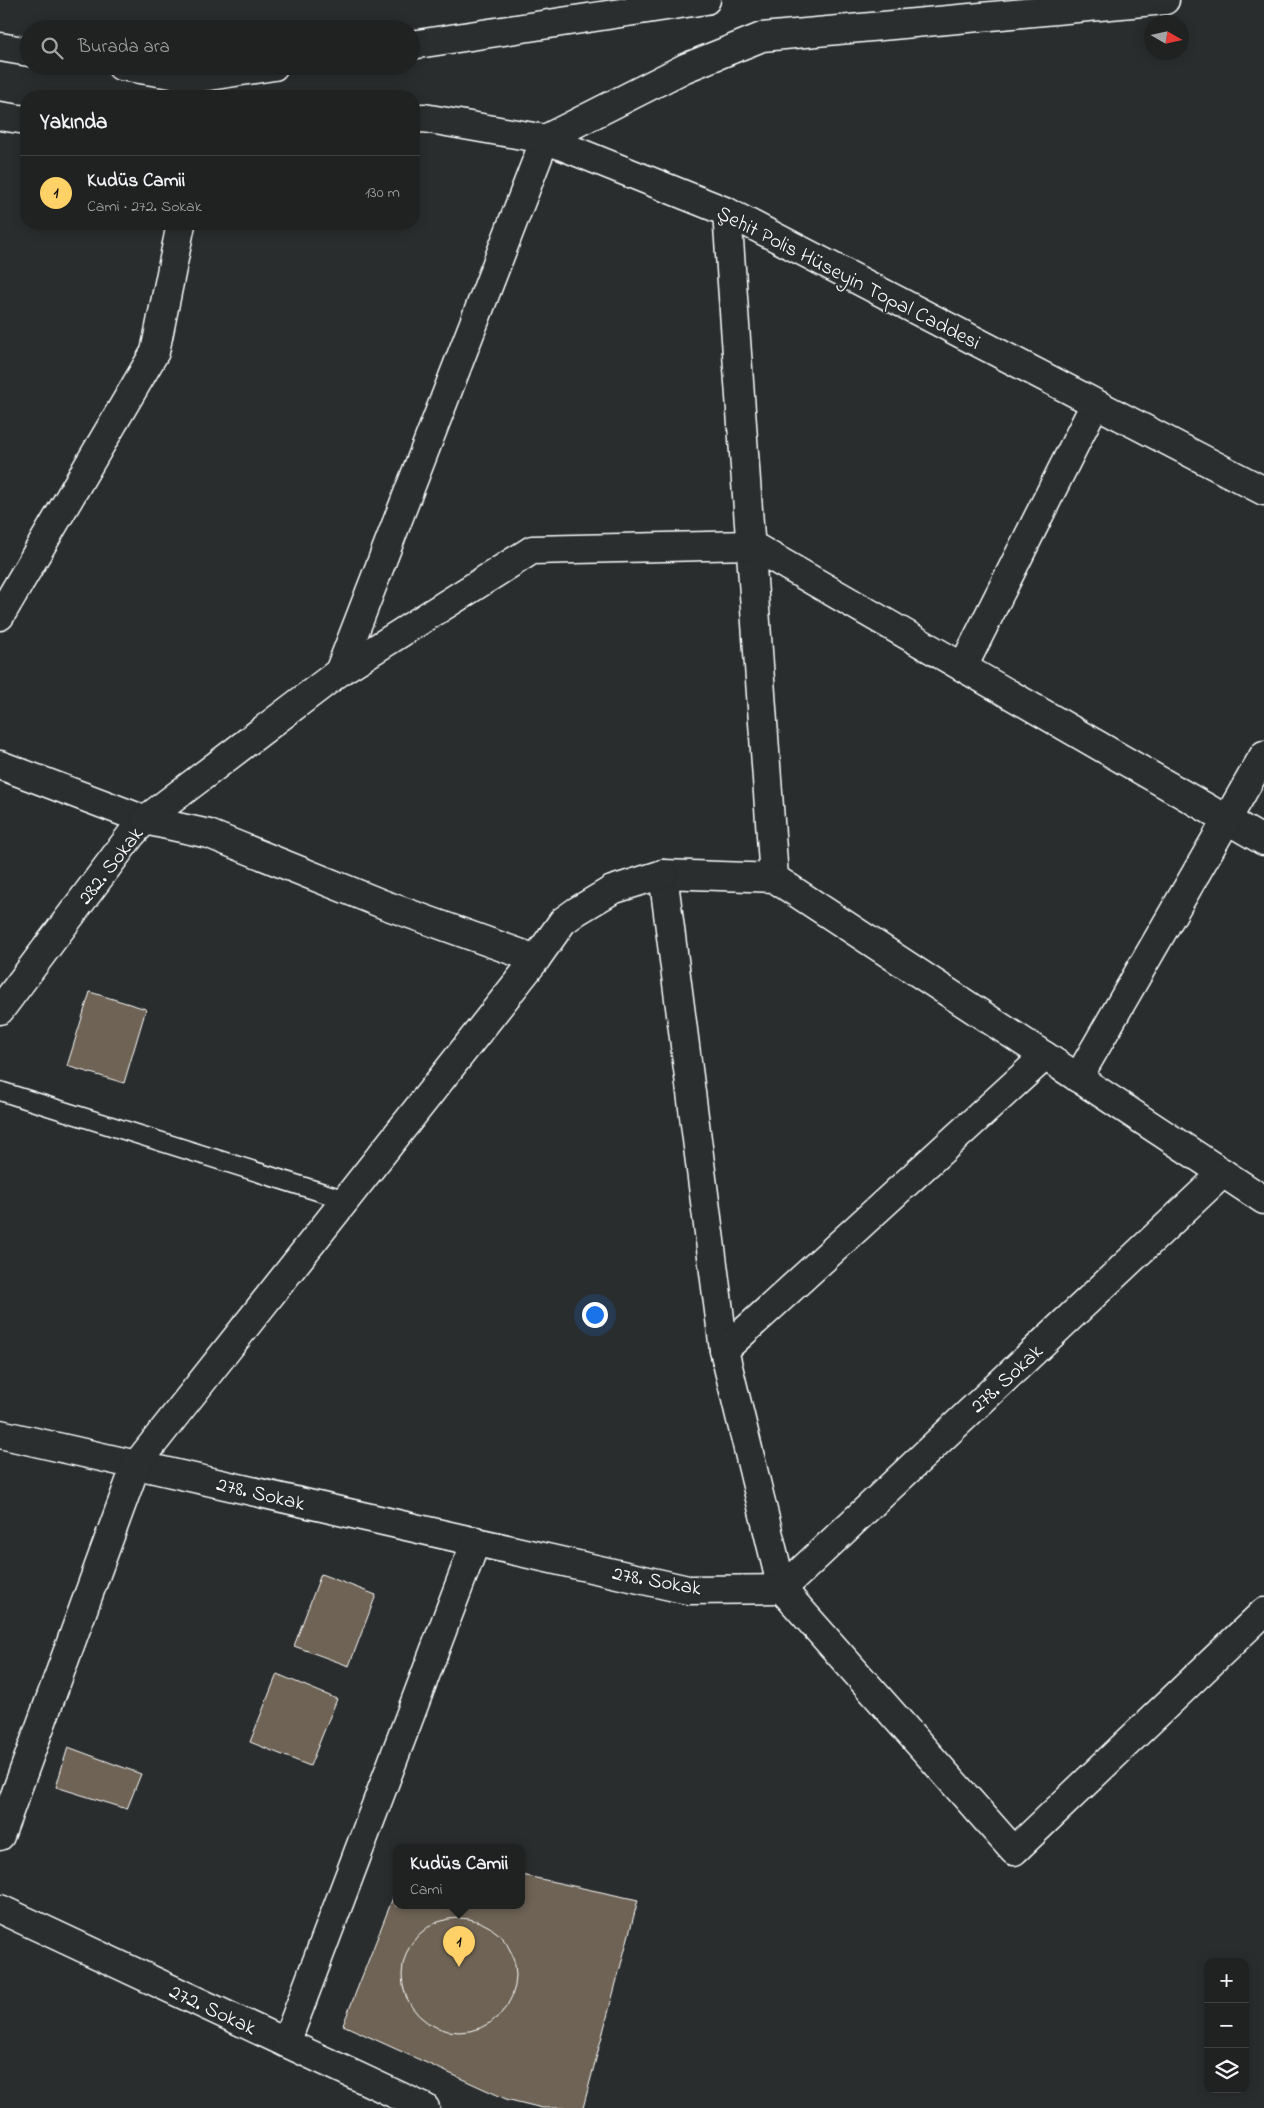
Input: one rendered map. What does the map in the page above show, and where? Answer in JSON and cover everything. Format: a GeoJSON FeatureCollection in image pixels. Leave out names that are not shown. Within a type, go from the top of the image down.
{"type":"FeatureCollection","features":[{"type":"Feature","properties":{"kind":"street"},"geometry":{"type":"LineString","coordinates":[[420,44],[568,11],[706,0]]}},
{"type":"Feature","properties":{"kind":"street"},"geometry":{"type":"LineString","coordinates":[[339,672],[544,139],[685,68],[762,37],[1165,0]]}},
{"type":"Feature","properties":{"kind":"street"},"geometry":{"type":"LineString","coordinates":[[0,47],[20,50]]}},
{"type":"Feature","properties":{"kind":"street"},"geometry":{"type":"LineString","coordinates":[[177,75],[196,78],[216,75]]}},
{"type":"Feature","properties":{"kind":"street"},"geometry":{"type":"LineString","coordinates":[[0,116],[20,119]]}},
{"type":"Feature","properties":{"kind":"street","name":"Şehit Polis Hüseyin Topal Caddesi"},"geometry":{"type":"LineString","coordinates":[[420,118],[544,139],[727,212],[1264,491]]}},
{"type":"Feature","properties":{"kind":"street"},"geometry":{"type":"LineString","coordinates":[[727,212],[774,878]]}},
{"type":"Feature","properties":{"kind":"street"},"geometry":{"type":"LineString","coordinates":[[0,616],[155,352],[180,230]]}},
{"type":"Feature","properties":{"kind":"street"},"geometry":{"type":"LineString","coordinates":[[963,667],[1095,404]]}},
{"type":"Feature","properties":{"kind":"street"},"geometry":{"type":"LineString","coordinates":[[145,820],[339,672],[532,550],[751,545],[1264,841]]}},
{"type":"Feature","properties":{"kind":"street"},"geometry":{"type":"LineString","coordinates":[[1078,1078],[1264,756]]}},
{"type":"Feature","properties":{"kind":"street","name":"282. Sokak"},"geometry":{"type":"LineString","coordinates":[[0,765],[145,820],[0,1010]]}},
{"type":"Feature","properties":{"kind":"street"},"geometry":{"type":"LineString","coordinates":[[145,820],[209,834],[385,905],[536,959]]}},
{"type":"Feature","properties":{"kind":"street"},"geometry":{"type":"LineString","coordinates":[[663,874],[724,1350],[782,1589],[1014,1852],[1264,1612]]}},
{"type":"Feature","properties":{"kind":"street"},"geometry":{"type":"LineString","coordinates":[[0,1836],[136,1465],[536,959],[563,921],[612,890],[663,874],[774,878],[1264,1200]]}},
{"type":"Feature","properties":{"kind":"street"},"geometry":{"type":"LineString","coordinates":[[724,1350],[1045,1056]]}},
{"type":"Feature","properties":{"kind":"street","name":"278. Sokak"},"geometry":{"type":"LineString","coordinates":[[0,1434],[688,1590],[782,1589],[1223,1173]]}},
{"type":"Feature","properties":{"kind":"street"},"geometry":{"type":"LineString","coordinates":[[286,2043],[476,1542]]}},
{"type":"Feature","properties":{"kind":"street","name":"272. Sokak"},"geometry":{"type":"LineString","coordinates":[[0,1909],[425,2108]]}},
{"type":"Feature","properties":{"kind":"lane"},"geometry":{"type":"LineString","coordinates":[[0,1091],[346,1200]]}},
{"type":"Feature","properties":{"kind":"building"},"geometry":{"type":"Polygon","coordinates":[[[90,992],[146,1009],[124,1083],[67,1066],[90,992]]]}},
{"type":"Feature","properties":{"kind":"building"},"geometry":{"type":"Polygon","coordinates":[[[321,1574],[376,1595],[349,1666],[294,1646],[321,1574]]]}},
{"type":"Feature","properties":{"kind":"building"},"geometry":{"type":"Polygon","coordinates":[[[277,1674],[337,1699],[310,1766],[250,1742],[277,1674]]]}},
{"type":"Feature","properties":{"kind":"building"},"geometry":{"type":"Polygon","coordinates":[[[68,1747],[141,1774],[127,1809],[56,1787],[68,1747]]]}},
{"type":"Feature","properties":{"kind":"building"},"geometry":{"type":"Polygon","coordinates":[[[525,1876],[638,1900],[583,2108],[542,2108],[506,2099],[343,2025],[393,1898],[393,1909],[525,1909],[525,1876]]]}},
{"type":"Feature","properties":{"kind":"building"},"geometry":{"type":"Polygon","coordinates":[[[459,1918],[481,1923],[499,1935],[511,1953],[516,1975],[511,1997],[499,2015],[481,2027],[459,2032],[437,2027],[419,2015],[407,1997],[402,1975],[407,1953],[419,1935],[437,1923],[459,1918]]]}},
{"type":"Feature","properties":{"kind":"place","name":"Kudüs Camii"},"geometry":{"type":"Point","coordinates":[459,1967]}}]}
